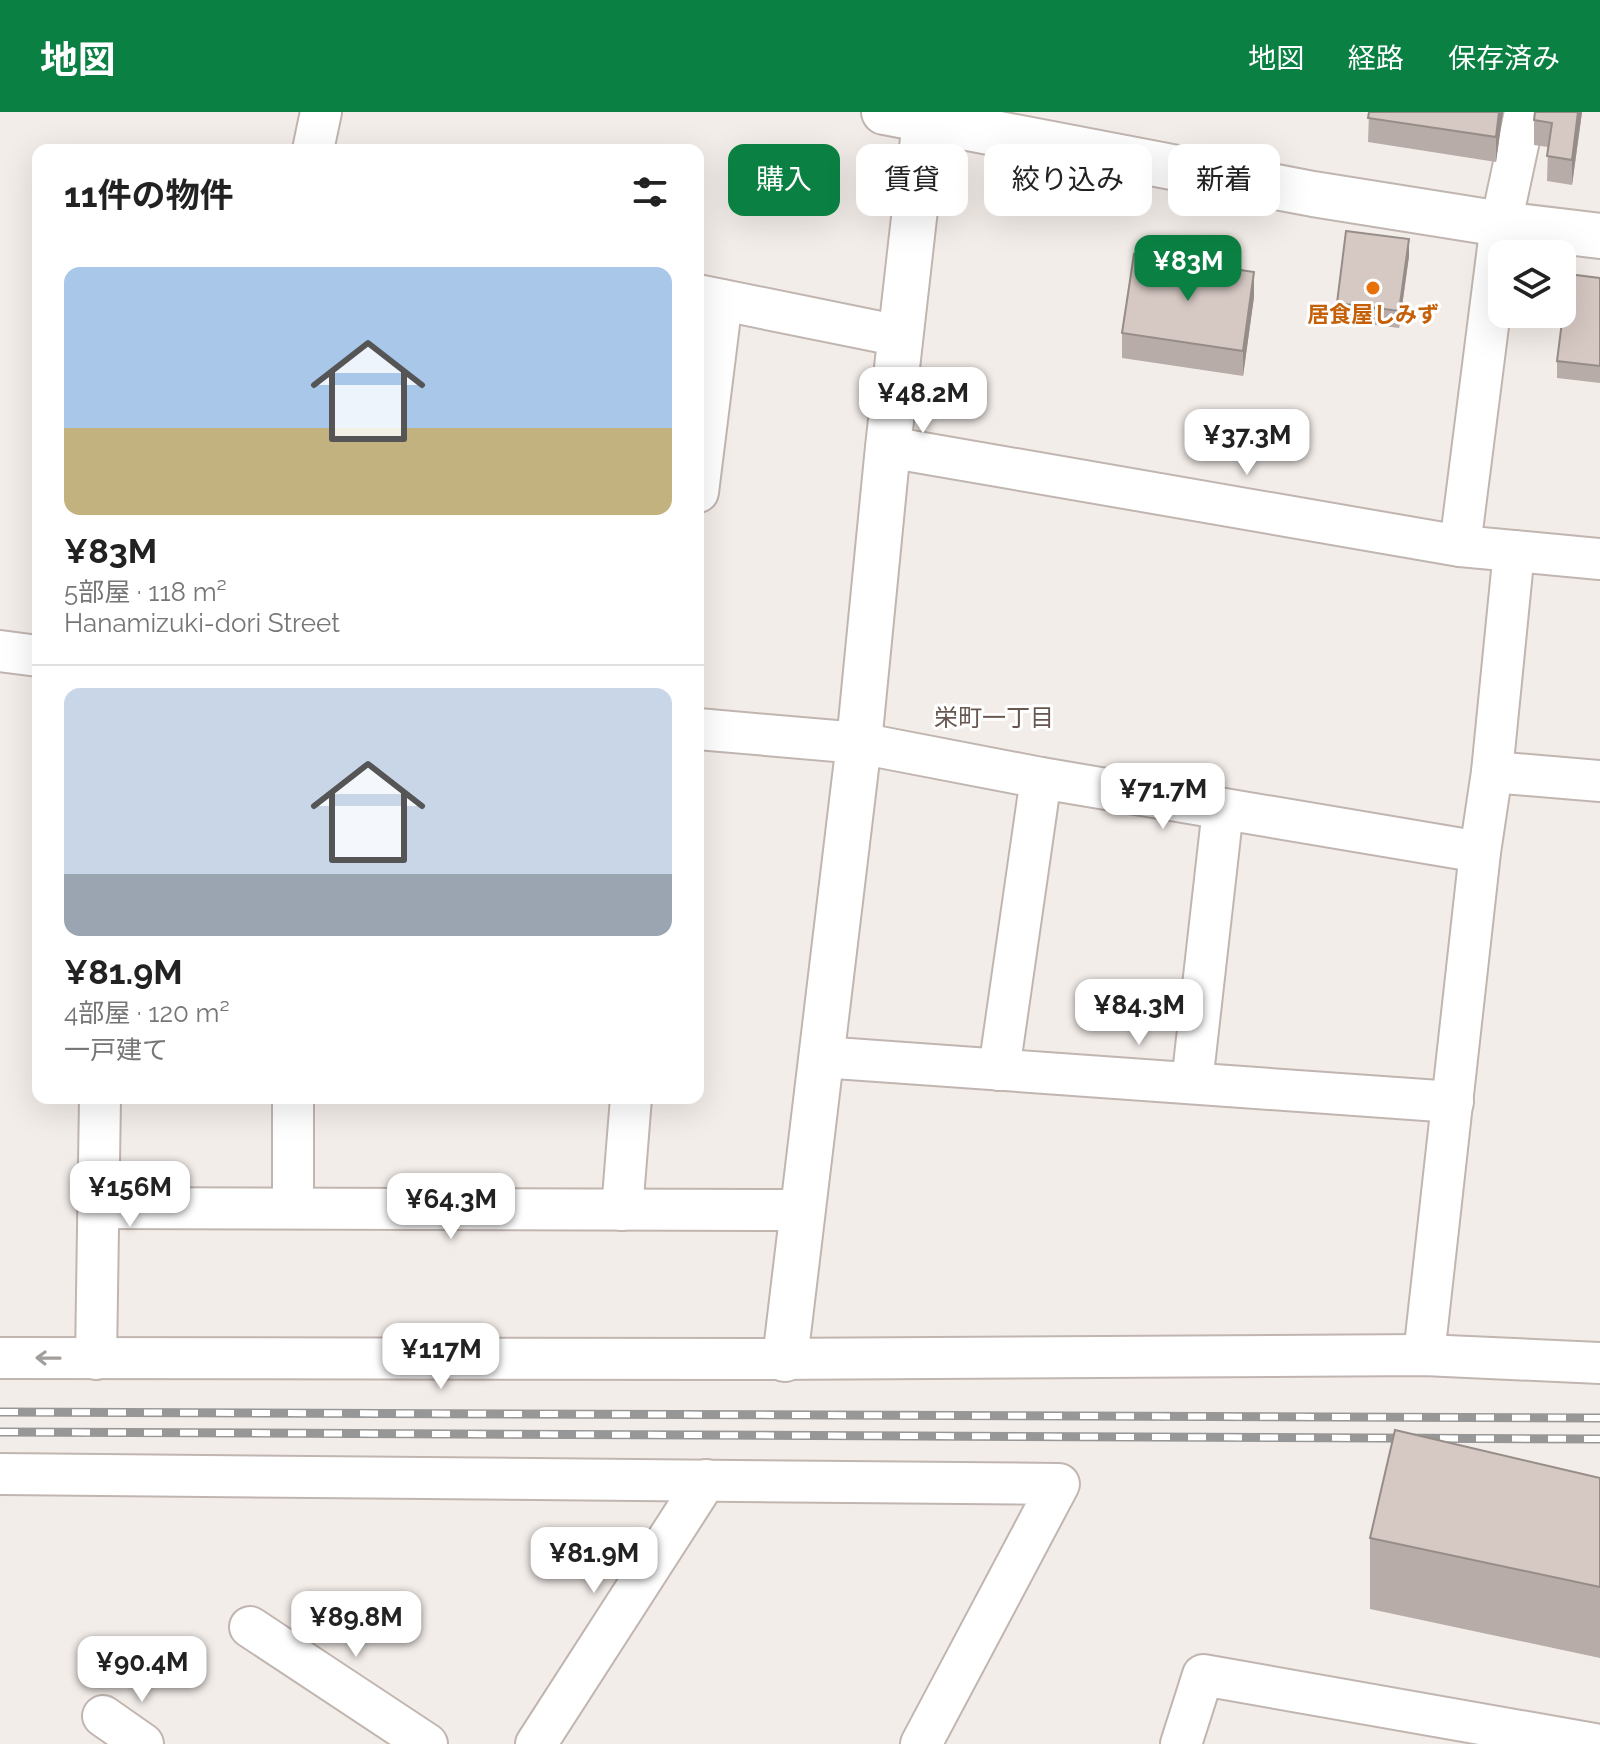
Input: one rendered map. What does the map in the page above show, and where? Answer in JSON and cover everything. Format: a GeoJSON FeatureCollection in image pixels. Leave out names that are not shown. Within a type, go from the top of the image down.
{"type":"FeatureCollection","features":[{"type":"Feature","properties":{"kind":"street"},"geometry":{"type":"LineString","coordinates":[[314,144],[321,112]]}},
{"type":"Feature","properties":{"kind":"street"},"geometry":{"type":"LineString","coordinates":[[1460,546],[1501,224],[1525,112]]}},
{"type":"Feature","properties":{"kind":"street"},"geometry":{"type":"LineString","coordinates":[[785,1359],[859,743],[900,336],[905,116],[1313,194],[1501,224],[1600,236]]}},
{"type":"Feature","properties":{"kind":"street"},"geometry":{"type":"LineString","coordinates":[[704,395],[710,298],[900,336]]}},
{"type":"Feature","properties":{"kind":"street"},"geometry":{"type":"LineString","coordinates":[[888,447],[1460,546],[1600,559]]}},
{"type":"Feature","properties":{"kind":"street"},"geometry":{"type":"LineString","coordinates":[[1424,1355],[1480,852],[1492,772],[1514,551]]}},
{"type":"Feature","properties":{"kind":"street"},"geometry":{"type":"LineString","coordinates":[[0,651],[32,655]]}},
{"type":"Feature","properties":{"kind":"street"},"geometry":{"type":"LineString","coordinates":[[704,730],[859,743],[1041,778],[1480,852]]}},
{"type":"Feature","properties":{"kind":"street"},"geometry":{"type":"LineString","coordinates":[[1492,772],[1600,781]]}},
{"type":"Feature","properties":{"kind":"street"},"geometry":{"type":"LineString","coordinates":[[999,1070],[1041,778]]}},
{"type":"Feature","properties":{"kind":"street"},"geometry":{"type":"LineString","coordinates":[[1192,1083],[1223,809]]}},
{"type":"Feature","properties":{"kind":"street"},"geometry":{"type":"LineString","coordinates":[[821,1057],[1453,1102]]}},
{"type":"Feature","properties":{"kind":"street"},"geometry":{"type":"LineString","coordinates":[[96,1359],[100,1104]]}},
{"type":"Feature","properties":{"kind":"street"},"geometry":{"type":"LineString","coordinates":[[293,1104],[293,1208]]}},
{"type":"Feature","properties":{"kind":"street"},"geometry":{"type":"LineString","coordinates":[[622,1210],[631,1104]]}},
{"type":"Feature","properties":{"kind":"street"},"geometry":{"type":"LineString","coordinates":[[99,1208],[803,1210]]}},
{"type":"Feature","properties":{"kind":"street"},"geometry":{"type":"LineString","coordinates":[[0,1358],[785,1359],[1424,1355],[1600,1363]]}},
{"type":"Feature","properties":{"kind":"street"},"geometry":{"type":"LineString","coordinates":[[0,1474],[1059,1484],[921,1744]]}},
{"type":"Feature","properties":{"kind":"street"},"geometry":{"type":"LineString","coordinates":[[0,1493],[44,1474]]}},
{"type":"Feature","properties":{"kind":"street"},"geometry":{"type":"LineString","coordinates":[[536,1744],[706,1480]]}},
{"type":"Feature","properties":{"kind":"street"},"geometry":{"type":"LineString","coordinates":[[250,1627],[427,1744]]}},
{"type":"Feature","properties":{"kind":"street"},"geometry":{"type":"LineString","coordinates":[[1181,1744],[1203,1675],[1594,1744]]}},
{"type":"Feature","properties":{"kind":"street"},"geometry":{"type":"LineString","coordinates":[[103,1716],[143,1744]]}},
{"type":"Feature","properties":{"kind":"building"},"geometry":{"type":"Polygon","coordinates":[[[1369,112],[1499,112],[1496,137],[1368,118],[1369,112]]]}},
{"type":"Feature","properties":{"kind":"building"},"geometry":{"type":"Polygon","coordinates":[[[1535,112],[1578,112],[1572,160],[1547,156],[1552,123],[1534,120],[1535,112]]]}},
{"type":"Feature","properties":{"kind":"building","name":"居食屋しみず"},"geometry":{"type":"Polygon","coordinates":[[[1346,231],[1409,239],[1399,311],[1337,303],[1346,231]]]}},
{"type":"Feature","properties":{"kind":"building"},"geometry":{"type":"Polygon","coordinates":[[[1134,254],[1254,272],[1243,351],[1122,333],[1134,254]]]}},
{"type":"Feature","properties":{"kind":"building"},"geometry":{"type":"Polygon","coordinates":[[[1576,275],[1600,278],[1600,366],[1557,361],[1561,328],[1576,328],[1576,275]]]}},
{"type":"Feature","properties":{"kind":"building"},"geometry":{"type":"Polygon","coordinates":[[[1395,1430],[1600,1478],[1600,1587],[1370,1538],[1395,1430]]]}},
{"type":"Feature","properties":{"kind":"railway"},"geometry":{"type":"LineString","coordinates":[[0,1412],[1600,1418]]}},
{"type":"Feature","properties":{"kind":"railway"},"geometry":{"type":"LineString","coordinates":[[0,1432],[1600,1439]]}},
{"type":"Feature","properties":{"kind":"place","name":"居食屋しみず"},"geometry":{"type":"Point","coordinates":[1373,288]}},
{"type":"Feature","properties":{"kind":"district","name":"栄町一丁目"},"geometry":{"type":"Point","coordinates":[994,718]}}]}
